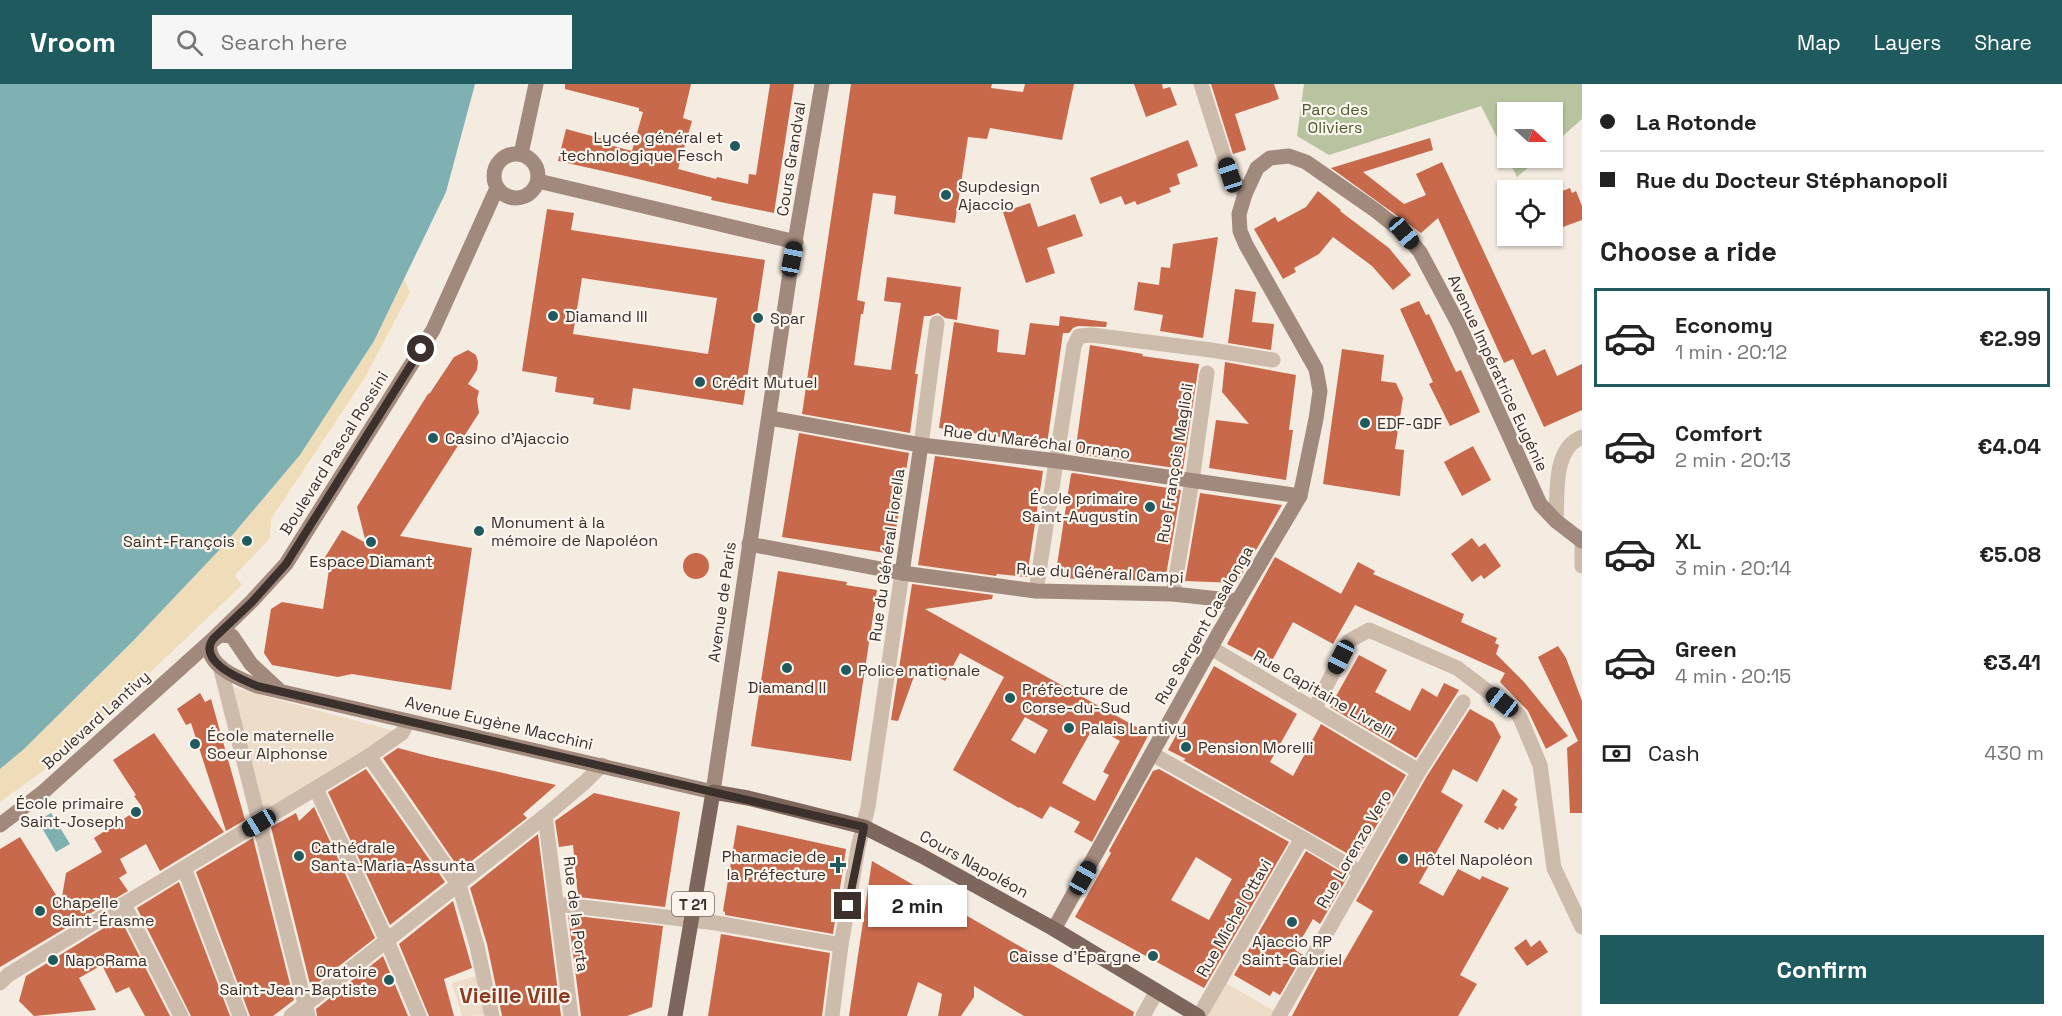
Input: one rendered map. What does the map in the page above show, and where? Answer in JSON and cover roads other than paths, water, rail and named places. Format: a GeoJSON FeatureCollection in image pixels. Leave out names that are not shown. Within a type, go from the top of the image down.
{"type":"FeatureCollection","features":[{"type":"Feature","properties":{"kind":"main road"},"geometry":{"type":"LineString","coordinates":[[521,154],[536,84]]}},
{"type":"Feature","properties":{"kind":"main road","name":"Cours Grandval"},"geometry":{"type":"LineString","coordinates":[[770,418],[822,84]]}},
{"type":"Feature","properties":{"kind":"main road"},"geometry":{"type":"LineString","coordinates":[[514,154],[521,154],[533,161],[537,167],[537,181],[530,193],[523,197],[508,197],[497,188],[494,173],[500,160],[514,154]]}},
{"type":"Feature","properties":{"kind":"main road","name":"Avenue Impératrice Eugénie"},"geometry":{"type":"LineString","coordinates":[[1300,496],[1320,391],[1317,369],[1243,238],[1240,231],[1239,214],[1257,168],[1270,158],[1289,156],[1306,162],[1376,210],[1404,233],[1420,252],[1459,324],[1540,504],[1556,521],[1582,541]]}},
{"type":"Feature","properties":{"kind":"main road"},"geometry":{"type":"LineString","coordinates":[[537,181],[796,242]]}},
{"type":"Feature","properties":{"kind":"main road","name":"Boulevard Pascal Rossini"},"geometry":{"type":"LineString","coordinates":[[213,639],[252,602],[286,564],[433,330],[497,188]]}},
{"type":"Feature","properties":{"kind":"main road","name":"Rue du Maréchal Ornano"},"geometry":{"type":"LineString","coordinates":[[770,418],[921,445],[1057,461],[1300,496]]}},
{"type":"Feature","properties":{"kind":"main road","name":"Avenue de Paris"},"geometry":{"type":"LineString","coordinates":[[713,792],[770,418]]}},
{"type":"Feature","properties":{"kind":"main road","name":"Rue du Général Fiorella"},"geometry":{"type":"LineString","coordinates":[[902,573],[921,445]]}},
{"type":"Feature","properties":{"kind":"main road","name":"Rue Sergent Casalonga"},"geometry":{"type":"LineString","coordinates":[[1054,929],[1211,648],[1300,496]]}},
{"type":"Feature","properties":{"kind":"main road","name":"Rue du Général Campi"},"geometry":{"type":"LineString","coordinates":[[749,544],[902,573],[1036,591],[1173,594],[1238,601]]}},
{"type":"Feature","properties":{"kind":"main road","name":"Boulevard Pascal Rossini"},"geometry":{"type":"LineString","coordinates":[[235,638],[240,621],[252,602]]}},
{"type":"Feature","properties":{"kind":"main road"},"geometry":{"type":"LineString","coordinates":[[220,666],[209,652],[210,643],[224,634],[235,638]]}},
{"type":"Feature","properties":{"kind":"main road","name":"Avenue Eugène Macchini"},"geometry":{"type":"LineString","coordinates":[[235,638],[251,664],[278,689]]}},
{"type":"Feature","properties":{"kind":"main road","name":"Boulevard Lantivy"},"geometry":{"type":"LineString","coordinates":[[0,825],[42,793],[213,639]]}},
{"type":"Feature","properties":{"kind":"main road","name":"Avenue Eugène Macchini"},"geometry":{"type":"LineString","coordinates":[[220,666],[257,686],[278,689],[713,792]]}},
{"type":"Feature","properties":{"kind":"main road","name":"Cours Napoléon"},"geometry":{"type":"LineString","coordinates":[[713,792],[748,798],[864,827],[1054,929],[1198,1016]]}},
{"type":"Feature","properties":{"kind":"main road","name":"T 21"},"geometry":{"type":"LineString","coordinates":[[675,1016],[713,792]]}},
{"type":"Feature","properties":{"kind":"street"},"geometry":{"type":"LineString","coordinates":[[1201,84],[1230,175],[1245,194]]}},
{"type":"Feature","properties":{"kind":"street","name":"Rue du Général Fiorella"},"geometry":{"type":"LineString","coordinates":[[921,445],[937,323]]}},
{"type":"Feature","properties":{"kind":"street"},"geometry":{"type":"LineString","coordinates":[[1036,591],[1074,346],[1079,336],[1092,335],[1273,360]]}},
{"type":"Feature","properties":{"kind":"street","name":"Rue François Maglioli"},"geometry":{"type":"LineString","coordinates":[[1173,594],[1207,373]]}},
{"type":"Feature","properties":{"kind":"street"},"geometry":{"type":"LineString","coordinates":[[1556,521],[1560,470],[1564,451],[1575,440],[1582,437]]}},
{"type":"Feature","properties":{"kind":"street"},"geometry":{"type":"LineString","coordinates":[[1582,541],[1582,566]]}},
{"type":"Feature","properties":{"kind":"street","name":"Rue du Général Fiorella"},"geometry":{"type":"LineString","coordinates":[[832,1016],[841,945],[864,827],[902,573]]}},
{"type":"Feature","properties":{"kind":"street"},"geometry":{"type":"LineString","coordinates":[[1315,708],[1349,640],[1369,630],[1457,668],[1519,715],[1540,765],[1554,868],[1582,927]]}},
{"type":"Feature","properties":{"kind":"street","name":"Rue Capitaine Livrelli"},"geometry":{"type":"LineString","coordinates":[[1211,648],[1419,771]]}},
{"type":"Feature","properties":{"kind":"street"},"geometry":{"type":"LineString","coordinates":[[220,666],[307,1010]]}},
{"type":"Feature","properties":{"kind":"street","name":"Rue Lorenzo Vero"},"geometry":{"type":"LineString","coordinates":[[1279,1016],[1419,771],[1463,702]]}},
{"type":"Feature","properties":{"kind":"street"},"geometry":{"type":"LineString","coordinates":[[0,983],[8,975],[369,756],[402,733],[408,721]]}},
{"type":"Feature","properties":{"kind":"street"},"geometry":{"type":"LineString","coordinates":[[1152,754],[1302,837],[1361,873]]}},
{"type":"Feature","properties":{"kind":"street"},"geometry":{"type":"LineString","coordinates":[[369,756],[459,885],[477,946],[492,1016]]}},
{"type":"Feature","properties":{"kind":"street"},"geometry":{"type":"LineString","coordinates":[[291,1016],[307,1010],[387,941],[545,816],[602,765]]}},
{"type":"Feature","properties":{"kind":"street"},"geometry":{"type":"LineString","coordinates":[[316,789],[387,941],[419,1016]]}},
{"type":"Feature","properties":{"kind":"street","name":"Rue de la Porta"},"geometry":{"type":"LineString","coordinates":[[545,816],[571,1016]]}},
{"type":"Feature","properties":{"kind":"street","name":"Rue Michel Ottavi"},"geometry":{"type":"LineString","coordinates":[[1198,1016],[1302,837]]}},
{"type":"Feature","properties":{"kind":"street"},"geometry":{"type":"LineString","coordinates":[[184,868],[240,1016]]}},
{"type":"Feature","properties":{"kind":"street"},"geometry":{"type":"LineString","coordinates":[[556,904],[716,923],[841,945]]}},
{"type":"Feature","properties":{"kind":"street"},"geometry":{"type":"LineString","coordinates":[[124,905],[181,1016]]}},
{"type":"Feature","properties":{"kind":"street"},"geometry":{"type":"LineString","coordinates":[[1143,1016],[1157,991]]}},
{"type":"Feature","properties":{"kind":"water"},"geometry":{"type":"Polygon","coordinates":[[[0,84],[475,84],[446,192],[374,341],[300,455],[224,545],[133,641],[24,749],[0,769],[0,84]]]}},
{"type":"Feature","properties":{"kind":"water"},"geometry":{"type":"Polygon","coordinates":[[[51,813],[70,844],[56,852],[38,821],[51,813]]]}},
{"type":"Feature","properties":{"kind":"place","name":"Lycée général et technologique Fesch"},"geometry":{"type":"Point","coordinates":[735,146]}},
{"type":"Feature","properties":{"kind":"place","name":"Supdesign Ajaccio"},"geometry":{"type":"Point","coordinates":[946,195]}},
{"type":"Feature","properties":{"kind":"place","name":"Diamand III"},"geometry":{"type":"Point","coordinates":[553,316]}},
{"type":"Feature","properties":{"kind":"place","name":"Spar"},"geometry":{"type":"Point","coordinates":[758,318]}},
{"type":"Feature","properties":{"kind":"place","name":"Crédit Mutuel"},"geometry":{"type":"Point","coordinates":[700,382]}},
{"type":"Feature","properties":{"kind":"place","name":"EDF-GDF"},"geometry":{"type":"Point","coordinates":[1365,423]}},
{"type":"Feature","properties":{"kind":"place","name":"Casino d'Ajaccio"},"geometry":{"type":"Point","coordinates":[433,438]}},
{"type":"Feature","properties":{"kind":"place","name":"École primaire Saint-Augustin"},"geometry":{"type":"Point","coordinates":[1150,507]}},
{"type":"Feature","properties":{"kind":"place","name":"Monument à la mémoire de Napoléon"},"geometry":{"type":"Point","coordinates":[479,531]}},
{"type":"Feature","properties":{"kind":"place","name":"Saint-François"},"geometry":{"type":"Point","coordinates":[247,541]}},
{"type":"Feature","properties":{"kind":"place","name":"Espace Diamant"},"geometry":{"type":"Point","coordinates":[371,542]}},
{"type":"Feature","properties":{"kind":"place","name":"Diamand II"},"geometry":{"type":"Point","coordinates":[787,668]}},
{"type":"Feature","properties":{"kind":"place","name":"Police nationale"},"geometry":{"type":"Point","coordinates":[846,670]}},
{"type":"Feature","properties":{"kind":"place","name":"Préfecture de Corse-du-Sud"},"geometry":{"type":"Point","coordinates":[1010,698]}},
{"type":"Feature","properties":{"kind":"place","name":"Palais Lantivy"},"geometry":{"type":"Point","coordinates":[1069,728]}},
{"type":"Feature","properties":{"kind":"place","name":"École maternelle Soeur Alphonse"},"geometry":{"type":"Point","coordinates":[195,744]}},
{"type":"Feature","properties":{"kind":"place","name":"Pension Morelli"},"geometry":{"type":"Point","coordinates":[1186,747]}},
{"type":"Feature","properties":{"kind":"place","name":"École primaire Saint-Joseph"},"geometry":{"type":"Point","coordinates":[136,812]}},
{"type":"Feature","properties":{"kind":"place","name":"Cathédrale Santa-Maria-Assunta"},"geometry":{"type":"Point","coordinates":[299,856]}},
{"type":"Feature","properties":{"kind":"place","name":"Hôtel Napoléon"},"geometry":{"type":"Point","coordinates":[1403,859]}},
{"type":"Feature","properties":{"kind":"place","name":"Pharmacie de la Préfecture"},"geometry":{"type":"Point","coordinates":[838,865]}},
{"type":"Feature","properties":{"kind":"place","name":"Chapelle Saint-Érasme"},"geometry":{"type":"Point","coordinates":[40,911]}},
{"type":"Feature","properties":{"kind":"place","name":"Ajaccio RP Saint-Gabriel"},"geometry":{"type":"Point","coordinates":[1292,922]}},
{"type":"Feature","properties":{"kind":"place","name":"Caisse d'Épargne"},"geometry":{"type":"Point","coordinates":[1153,956]}},
{"type":"Feature","properties":{"kind":"place","name":"NapoRama"},"geometry":{"type":"Point","coordinates":[53,960]}},
{"type":"Feature","properties":{"kind":"place","name":"Oratoire Saint-Jean-Baptiste"},"geometry":{"type":"Point","coordinates":[389,980]}},
{"type":"Feature","properties":{"kind":"district","name":"Vieille Ville"},"geometry":{"type":"Point","coordinates":[515,995]}},
{"type":"Feature","properties":{"kind":"park label","name":"Parc des Oliviers"},"geometry":{"type":"Point","coordinates":[1335,118]}}]}
